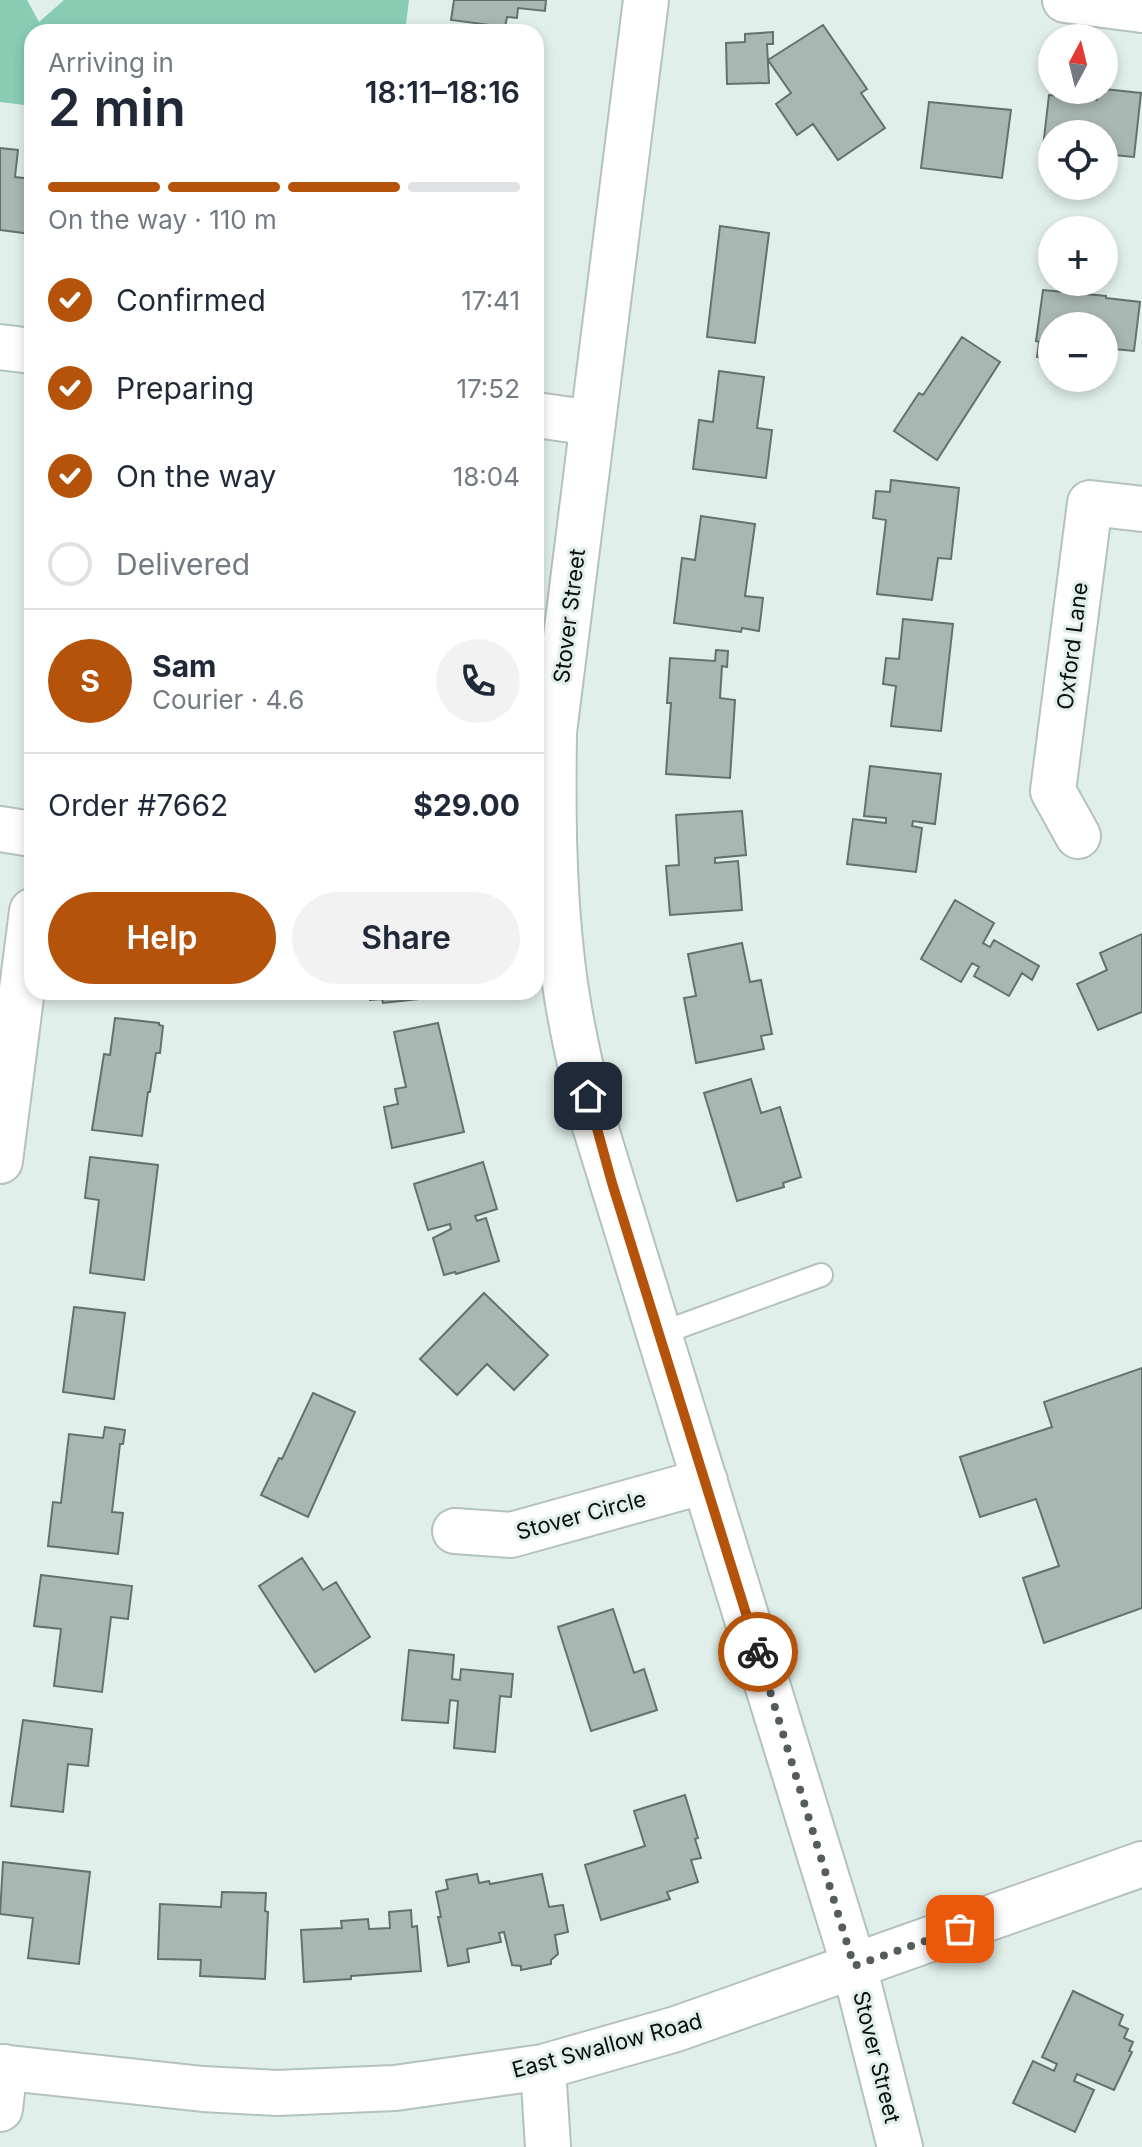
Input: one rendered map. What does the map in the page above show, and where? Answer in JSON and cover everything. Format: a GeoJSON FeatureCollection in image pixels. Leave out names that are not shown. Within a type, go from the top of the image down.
{"type":"FeatureCollection","features":[{"type":"Feature","properties":{"kind":"street","name":"Stover Street"},"geometry":{"type":"LineString","coordinates":[[646,0],[554,732],[552,836],[562,961],[575,1042],[594,1123],[854,1966],[900,2147]]}},
{"type":"Feature","properties":{"kind":"street"},"geometry":{"type":"LineString","coordinates":[[1065,0],[1142,10]]}},
{"type":"Feature","properties":{"kind":"street"},"geometry":{"type":"LineString","coordinates":[[0,347],[24,350]]}},
{"type":"Feature","properties":{"kind":"street"},"geometry":{"type":"LineString","coordinates":[[544,416],[593,423]]}},
{"type":"Feature","properties":{"kind":"street","name":"Oxford Lane"},"geometry":{"type":"LineString","coordinates":[[1078,836],[1053,791],[1090,503],[1142,509]]}},
{"type":"Feature","properties":{"kind":"street"},"geometry":{"type":"LineString","coordinates":[[0,829],[24,833]]}},
{"type":"Feature","properties":{"kind":"street"},"geometry":{"type":"LineString","coordinates":[[0,1161],[24,974]]}},
{"type":"Feature","properties":{"kind":"street","name":"Stover Circle"},"geometry":{"type":"LineString","coordinates":[[455,1531],[511,1535],[705,1481]]}},
{"type":"Feature","properties":{"kind":"street","name":"East Swallow Road"},"geometry":{"type":"LineString","coordinates":[[2,2081],[277,2093],[395,2088],[543,2067],[676,2029],[1142,1864]]}},
{"type":"Feature","properties":{"kind":"street"},"geometry":{"type":"LineString","coordinates":[[543,2067],[548,2147]]}},
{"type":"Feature","properties":{"kind":"lane"},"geometry":{"type":"LineString","coordinates":[[659,1334],[821,1275]]}},
{"type":"Feature","properties":{"kind":"green space"},"geometry":{"type":"Polygon","coordinates":[[[0,0],[27,0],[39,22],[64,0],[409,0],[406,24],[24,24],[24,105],[0,102],[0,0]]]}},
{"type":"Feature","properties":{"kind":"building"},"geometry":{"type":"Polygon","coordinates":[[[454,0],[546,0],[545,11],[518,8],[517,18],[507,17],[506,24],[451,20],[454,0]]]}},
{"type":"Feature","properties":{"kind":"building"},"geometry":{"type":"Polygon","coordinates":[[[823,25],[867,89],[861,93],[885,128],[838,160],[813,124],[797,135],[776,104],[791,93],[768,60],[823,25]]]}},
{"type":"Feature","properties":{"kind":"building"},"geometry":{"type":"Polygon","coordinates":[[[773,32],[773,44],[767,44],[769,83],[727,84],[726,43],[745,42],[745,34],[773,32]]]}},
{"type":"Feature","properties":{"kind":"building"},"geometry":{"type":"Polygon","coordinates":[[[1118,91],[1141,93],[1134,157],[1118,155],[1118,120],[1046,120],[1048,104],[1118,104],[1118,91]]]}},
{"type":"Feature","properties":{"kind":"building"},"geometry":{"type":"Polygon","coordinates":[[[929,102],[1011,110],[1002,178],[921,168],[929,102]]]}},
{"type":"Feature","properties":{"kind":"building"},"geometry":{"type":"Polygon","coordinates":[[[0,148],[18,150],[15,177],[24,178],[24,233],[0,230],[0,148]]]}},
{"type":"Feature","properties":{"kind":"building"},"geometry":{"type":"Polygon","coordinates":[[[720,226],[769,233],[755,343],[707,337],[720,226]]]}},
{"type":"Feature","properties":{"kind":"building"},"geometry":{"type":"Polygon","coordinates":[[[1042,296],[1106,296],[1140,302],[1134,351],[1118,349],[1118,312],[1040,312],[1042,296]]]}},
{"type":"Feature","properties":{"kind":"building"},"geometry":{"type":"Polygon","coordinates":[[[962,337],[1000,362],[937,460],[894,431],[962,337]]]}},
{"type":"Feature","properties":{"kind":"building"},"geometry":{"type":"Polygon","coordinates":[[[719,371],[764,377],[757,428],[772,430],[766,478],[693,469],[699,420],[713,422],[719,371]]]}},
{"type":"Feature","properties":{"kind":"building"},"geometry":{"type":"Polygon","coordinates":[[[891,480],[959,488],[951,559],[938,558],[932,600],[877,594],[886,520],[873,518],[876,491],[890,492],[891,480]]]}},
{"type":"Feature","properties":{"kind":"building"},"geometry":{"type":"Polygon","coordinates":[[[701,516],[755,524],[745,596],[763,598],[759,631],[742,628],[741,632],[674,623],[682,558],[695,560],[701,516]]]}},
{"type":"Feature","properties":{"kind":"building"},"geometry":{"type":"Polygon","coordinates":[[[903,619],[953,624],[941,731],[891,726],[896,686],[883,684],[886,658],[899,659],[903,619]]]}},
{"type":"Feature","properties":{"kind":"building"},"geometry":{"type":"Polygon","coordinates":[[[716,650],[728,651],[727,667],[722,666],[720,698],[735,700],[730,778],[666,774],[671,703],[667,703],[670,658],[715,661],[716,650]]]}},
{"type":"Feature","properties":{"kind":"building"},"geometry":{"type":"Polygon","coordinates":[[[870,766],[941,774],[935,824],[913,821],[912,826],[922,828],[916,872],[847,864],[853,819],[886,823],[886,818],[864,816],[870,766]]]}},
{"type":"Feature","properties":{"kind":"building"},"geometry":{"type":"Polygon","coordinates":[[[742,811],[746,855],[715,858],[715,863],[738,861],[742,910],[670,915],[666,866],[679,865],[676,815],[742,811]]]}},
{"type":"Feature","properties":{"kind":"building"},"geometry":{"type":"Polygon","coordinates":[[[955,900],[994,923],[983,943],[990,947],[994,940],[1039,966],[1032,980],[1022,973],[1009,996],[974,976],[979,967],[972,963],[961,982],[921,959],[955,900]]]}},
{"type":"Feature","properties":{"kind":"building"},"geometry":{"type":"Polygon","coordinates":[[[1142,934],[1142,1012],[1098,1030],[1077,984],[1107,970],[1100,953],[1142,934]]]}},
{"type":"Feature","properties":{"kind":"building"},"geometry":{"type":"Polygon","coordinates":[[[742,943],[750,982],[761,980],[772,1034],[761,1036],[764,1049],[696,1063],[684,998],[696,996],[688,954],[742,943]]]}},
{"type":"Feature","properties":{"kind":"building"},"geometry":{"type":"Polygon","coordinates":[[[382,1000],[411,1000],[383,1003],[382,1000]]]}},
{"type":"Feature","properties":{"kind":"building"},"geometry":{"type":"Polygon","coordinates":[[[115,1018],[163,1026],[142,1136],[92,1130],[104,1054],[110,1055],[115,1018]]]}},
{"type":"Feature","properties":{"kind":"building"},"geometry":{"type":"Polygon","coordinates":[[[438,1023],[464,1132],[392,1148],[384,1107],[398,1104],[395,1089],[406,1087],[394,1032],[438,1023]]]}},
{"type":"Feature","properties":{"kind":"building"},"geometry":{"type":"Polygon","coordinates":[[[751,1079],[761,1113],[780,1107],[801,1177],[783,1183],[784,1187],[737,1201],[704,1093],[751,1079]]]}},
{"type":"Feature","properties":{"kind":"building"},"geometry":{"type":"Polygon","coordinates":[[[90,1157],[158,1165],[144,1280],[90,1273],[99,1200],[85,1198],[90,1157]]]}},
{"type":"Feature","properties":{"kind":"building"},"geometry":{"type":"Polygon","coordinates":[[[483,1162],[497,1209],[475,1216],[477,1221],[486,1218],[499,1261],[444,1275],[433,1238],[451,1229],[450,1224],[428,1230],[414,1184],[483,1162]]]}},
{"type":"Feature","properties":{"kind":"building"},"geometry":{"type":"Polygon","coordinates":[[[484,1293],[548,1355],[514,1390],[487,1364],[457,1395],[420,1359],[484,1293]]]}},
{"type":"Feature","properties":{"kind":"building"},"geometry":{"type":"Polygon","coordinates":[[[74,1307],[125,1313],[114,1399],[63,1392],[74,1307]]]}},
{"type":"Feature","properties":{"kind":"building"},"geometry":{"type":"Polygon","coordinates":[[[1142,1368],[1142,1608],[1044,1643],[1023,1578],[1059,1566],[1036,1499],[980,1517],[960,1457],[1052,1427],[1044,1402],[1142,1368]]]}},
{"type":"Feature","properties":{"kind":"building"},"geometry":{"type":"Polygon","coordinates":[[[313,1393],[355,1412],[308,1517],[261,1495],[313,1393]]]}},
{"type":"Feature","properties":{"kind":"building"},"geometry":{"type":"Polygon","coordinates":[[[105,1427],[125,1430],[123,1444],[120,1444],[112,1512],[123,1513],[118,1554],[48,1546],[53,1502],[61,1503],[69,1434],[103,1438],[105,1427]]]}},
{"type":"Feature","properties":{"kind":"building"},"geometry":{"type":"Polygon","coordinates":[[[302,1558],[323,1590],[336,1582],[370,1637],[315,1672],[259,1586],[302,1558]]]}},
{"type":"Feature","properties":{"kind":"building"},"geometry":{"type":"Polygon","coordinates":[[[41,1575],[132,1586],[128,1619],[111,1617],[102,1692],[54,1686],[61,1629],[34,1626],[41,1575]]]}},
{"type":"Feature","properties":{"kind":"building"},"geometry":{"type":"Polygon","coordinates":[[[613,1609],[634,1673],[644,1669],[657,1710],[591,1731],[558,1627],[613,1609]]]}},
{"type":"Feature","properties":{"kind":"building"},"geometry":{"type":"Polygon","coordinates":[[[409,1650],[454,1655],[452,1679],[460,1680],[461,1669],[513,1674],[511,1697],[500,1696],[495,1752],[454,1748],[458,1701],[450,1700],[448,1723],[402,1720],[409,1650]]]}},
{"type":"Feature","properties":{"kind":"building"},"geometry":{"type":"Polygon","coordinates":[[[23,1720],[92,1729],[88,1766],[68,1764],[63,1812],[11,1806],[23,1720]]]}},
{"type":"Feature","properties":{"kind":"building"},"geometry":{"type":"Polygon","coordinates":[[[685,1795],[701,1858],[691,1860],[698,1882],[667,1892],[670,1899],[601,1920],[585,1865],[645,1846],[634,1811],[685,1795]]]}},
{"type":"Feature","properties":{"kind":"building"},"geometry":{"type":"Polygon","coordinates":[[[3,1862],[90,1872],[79,1964],[28,1958],[33,1918],[0,1914],[3,1862]]]}},
{"type":"Feature","properties":{"kind":"building"},"geometry":{"type":"Polygon","coordinates":[[[477,1874],[479,1883],[489,1881],[490,1884],[542,1874],[549,1907],[563,1905],[568,1932],[555,1935],[558,1954],[551,1964],[521,1970],[521,1966],[512,1965],[504,1932],[499,1933],[501,1942],[467,1949],[469,1962],[448,1966],[436,1892],[448,1889],[446,1880],[477,1874]]]}},
{"type":"Feature","properties":{"kind":"building"},"geometry":{"type":"Polygon","coordinates":[[[222,1892],[266,1893],[265,1979],[200,1976],[201,1960],[158,1959],[160,1904],[221,1907],[222,1892]]]}},
{"type":"Feature","properties":{"kind":"building"},"geometry":{"type":"Polygon","coordinates":[[[411,1910],[412,1927],[417,1926],[421,1971],[304,1982],[301,1930],[342,1928],[341,1921],[368,1919],[369,1929],[390,1928],[389,1912],[411,1910]]]}},
{"type":"Feature","properties":{"kind":"building"},"geometry":{"type":"Polygon","coordinates":[[[1073,1991],[1123,2015],[1119,2025],[1128,2029],[1124,2038],[1133,2042],[1129,2051],[1132,2052],[1114,2090],[1077,2074],[1074,2081],[1094,2090],[1075,2132],[1013,2103],[1033,2061],[1054,2071],[1057,2064],[1042,2057],[1073,1991]]]}},
{"type":"Feature","properties":{"kind":"way so far"},"geometry":{"type":"LineString","coordinates":[[758,1652],[854,1966],[960,1929]]}},
{"type":"Feature","properties":{"kind":"route"},"geometry":{"type":"LineString","coordinates":[[588,1096],[612,1183],[758,1652]]}}]}
